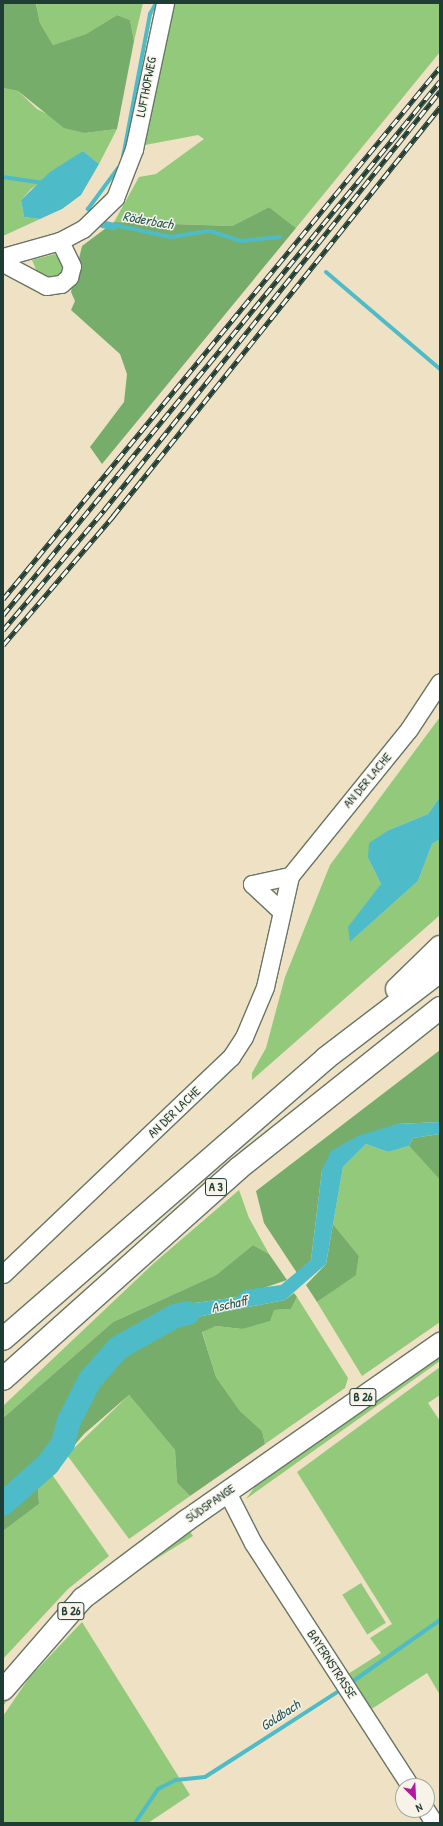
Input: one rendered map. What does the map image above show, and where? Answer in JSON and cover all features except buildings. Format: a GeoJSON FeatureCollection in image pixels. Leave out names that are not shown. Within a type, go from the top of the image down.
{"type":"FeatureCollection","features":[{"type":"Feature","properties":{"kind":"highway"},"geometry":{"type":"LineString","coordinates":[[326,1058],[440,947]]}},
{"type":"Feature","properties":{"kind":"highway","name":"A 3"},"geometry":{"type":"LineString","coordinates":[[3,1339],[326,1058],[440,971]]}},
{"type":"Feature","properties":{"kind":"highway","name":"A 3"},"geometry":{"type":"LineString","coordinates":[[3,1379],[239,1168],[440,1008]]}},
{"type":"Feature","properties":{"kind":"main road","name":"SÜDSPANGE"},"geometry":{"type":"LineString","coordinates":[[3,1689],[82,1598],[222,1495],[440,1343]]}},
{"type":"Feature","properties":{"kind":"street","name":"LUFTHOFWEG"},"geometry":{"type":"LineString","coordinates":[[3,258],[60,241],[102,214],[115,198],[128,172],[165,3]]}},
{"type":"Feature","properties":{"kind":"street"},"geometry":{"type":"LineString","coordinates":[[3,263],[46,286],[61,284],[69,277],[72,266],[60,241]]}},
{"type":"Feature","properties":{"kind":"street","name":"AN DER LACHE"},"geometry":{"type":"LineString","coordinates":[[3,1274],[231,1057],[255,1014],[265,987],[280,911],[290,876],[409,729],[440,682]]}},
{"type":"Feature","properties":{"kind":"street"},"geometry":{"type":"LineString","coordinates":[[280,911],[252,884],[290,876]]}},
{"type":"Feature","properties":{"kind":"street","name":"BAYERNSTRASSE"},"geometry":{"type":"LineString","coordinates":[[222,1495],[347,1686],[405,1778]]}},
{"type":"Feature","properties":{"kind":"green space"},"geometry":{"type":"Polygon","coordinates":[[[3,3],[36,4],[40,23],[53,45],[86,34],[117,15],[130,20],[134,41],[117,129],[85,133],[64,128],[18,91],[3,88],[3,3]]]}},
{"type":"Feature","properties":{"kind":"green space"},"geometry":{"type":"Polygon","coordinates":[[[36,3],[143,3],[134,41],[130,20],[117,15],[86,34],[53,45],[40,23],[36,3]]]}},
{"type":"Feature","properties":{"kind":"green space"},"geometry":{"type":"Polygon","coordinates":[[[173,3],[440,3],[440,52],[296,228],[269,207],[232,226],[114,222],[139,177],[156,174],[204,139],[198,135],[145,145],[160,55],[173,3]]]}},
{"type":"Feature","properties":{"kind":"green space"},"geometry":{"type":"Polygon","coordinates":[[[3,88],[18,91],[37,109],[85,133],[117,129],[99,164],[83,151],[31,189],[21,200],[24,217],[40,219],[3,236],[3,88]]]}},
{"type":"Feature","properties":{"kind":"green space"},"geometry":{"type":"Polygon","coordinates":[[[269,207],[296,228],[102,464],[90,447],[124,402],[127,374],[120,354],[71,310],[75,301],[71,292],[82,246],[114,222],[232,226],[269,207]]]}},
{"type":"Feature","properties":{"kind":"green space"},"geometry":{"type":"Polygon","coordinates":[[[55,254],[64,266],[61,275],[46,279],[37,272],[32,260],[55,254]]]}},
{"type":"Feature","properties":{"kind":"green space"},"geometry":{"type":"Polygon","coordinates":[[[440,717],[440,797],[428,814],[389,830],[368,858],[381,884],[350,942],[418,881],[432,844],[440,839],[440,915],[252,1080],[252,1073],[266,1048],[285,977],[330,865],[440,717]]]}},
{"type":"Feature","properties":{"kind":"green space"},"geometry":{"type":"Polygon","coordinates":[[[440,1050],[440,1122],[397,1124],[322,1170],[311,1260],[297,1273],[264,1223],[256,1191],[440,1050]]]}},
{"type":"Feature","properties":{"kind":"green space"},"geometry":{"type":"Polygon","coordinates":[[[440,1134],[440,1180],[409,1146],[413,1138],[440,1134]]]}},
{"type":"Feature","properties":{"kind":"green space"},"geometry":{"type":"Polygon","coordinates":[[[366,1144],[388,1152],[409,1146],[440,1180],[440,1322],[362,1376],[317,1302],[356,1274],[359,1256],[333,1224],[343,1167],[366,1144]]]}},
{"type":"Feature","properties":{"kind":"green space"},"geometry":{"type":"Polygon","coordinates":[[[239,1190],[249,1218],[269,1254],[253,1245],[216,1275],[113,1322],[3,1418],[3,1406],[154,1263],[239,1190]]]}},
{"type":"Feature","properties":{"kind":"green space"},"geometry":{"type":"Polygon","coordinates":[[[333,1224],[359,1256],[356,1275],[317,1302],[306,1285],[326,1264],[333,1224]]]}},
{"type":"Feature","properties":{"kind":"green space"},"geometry":{"type":"Polygon","coordinates":[[[253,1245],[269,1254],[287,1280],[237,1297],[188,1304],[162,1330],[192,1318],[285,1300],[294,1293],[297,1297],[291,1309],[274,1310],[270,1321],[242,1329],[216,1326],[202,1332],[216,1377],[240,1411],[262,1431],[265,1444],[190,1496],[177,1483],[175,1450],[129,1395],[84,1434],[38,1488],[39,1504],[3,1531],[3,1418],[113,1322],[216,1275],[253,1245]]]}},
{"type":"Feature","properties":{"kind":"green space"},"geometry":{"type":"Polygon","coordinates":[[[297,1297],[348,1378],[345,1388],[265,1444],[262,1431],[240,1411],[216,1377],[202,1331],[216,1326],[242,1329],[274,1310],[291,1309],[297,1297]]]}},
{"type":"Feature","properties":{"kind":"green space"},"geometry":{"type":"Polygon","coordinates":[[[440,1352],[440,1361],[246,1499],[256,1485],[440,1352]]]}},
{"type":"Feature","properties":{"kind":"green space"},"geometry":{"type":"Polygon","coordinates":[[[440,1367],[440,1395],[428,1403],[440,1421],[440,1695],[427,1673],[370,1710],[348,1674],[381,1653],[370,1638],[392,1624],[297,1472],[440,1367]]]}},
{"type":"Feature","properties":{"kind":"green space"},"geometry":{"type":"Polygon","coordinates":[[[129,1395],[175,1450],[177,1483],[190,1496],[129,1539],[67,1455],[129,1395]]]}},
{"type":"Feature","properties":{"kind":"green space"},"geometry":{"type":"Polygon","coordinates":[[[51,1473],[109,1556],[68,1589],[3,1659],[3,1531],[39,1504],[38,1488],[51,1473]]]}},
{"type":"Feature","properties":{"kind":"green space"},"geometry":{"type":"Polygon","coordinates":[[[189,1530],[193,1536],[106,1590],[44,1652],[105,1587],[189,1530]]]}},
{"type":"Feature","properties":{"kind":"green space"},"geometry":{"type":"Polygon","coordinates":[[[361,1583],[386,1623],[367,1635],[342,1595],[361,1583]]]}},
{"type":"Feature","properties":{"kind":"green space"},"geometry":{"type":"Polygon","coordinates":[[[82,1622],[190,1795],[148,1823],[3,1823],[3,1716],[29,1678],[82,1622]]]}},
{"type":"Feature","properties":{"kind":"green space"},"geometry":{"type":"Polygon","coordinates":[[[42,1655],[3,1706],[3,1700],[13,1685],[42,1655]]]}},
{"type":"Feature","properties":{"kind":"water"},"geometry":{"type":"Polygon","coordinates":[[[83,151],[99,164],[81,195],[62,209],[40,219],[24,217],[21,200],[50,172],[83,151]]]}},
{"type":"Feature","properties":{"kind":"water"},"geometry":{"type":"Polygon","coordinates":[[[440,797],[440,839],[432,844],[418,881],[350,942],[348,927],[381,884],[368,858],[369,843],[389,830],[428,814],[440,797]]]}},
{"type":"Feature","properties":{"kind":"water"},"geometry":{"type":"Polygon","coordinates":[[[440,1122],[440,1134],[413,1138],[409,1146],[388,1152],[366,1144],[343,1167],[326,1264],[285,1300],[192,1318],[162,1330],[157,1326],[158,1319],[188,1304],[237,1297],[244,1290],[281,1285],[311,1260],[322,1170],[331,1151],[358,1136],[397,1124],[440,1122]]]}},
{"type":"Feature","properties":{"kind":"waterway"},"geometry":{"type":"LineString","coordinates":[[123,157],[150,14],[156,3]]}},
{"type":"Feature","properties":{"kind":"waterway"},"geometry":{"type":"LineString","coordinates":[[91,211],[88,209],[118,168]]}},
{"type":"Feature","properties":{"kind":"waterway"},"geometry":{"type":"LineString","coordinates":[[3,177],[44,183]]}},
{"type":"Feature","properties":{"kind":"waterway","name":"Röderbach"},"geometry":{"type":"LineString","coordinates":[[105,223],[171,237],[210,231],[240,241],[280,237]]}},
{"type":"Feature","properties":{"kind":"waterway","name":"Röderbach"},"geometry":{"type":"LineString","coordinates":[[102,226],[115,228]]}},
{"type":"Feature","properties":{"kind":"waterway","name":"Röderbach"},"geometry":{"type":"LineString","coordinates":[[326,272],[440,369]]}},
{"type":"Feature","properties":{"kind":"waterway","name":"Aschaff"},"geometry":{"type":"LineString","coordinates":[[3,1504],[48,1464],[63,1443],[69,1421],[90,1380],[118,1348],[175,1316],[188,1313]]}},
{"type":"Feature","properties":{"kind":"waterway","name":"Goldbach"},"geometry":{"type":"LineString","coordinates":[[349,1684],[440,1620]]}},
{"type":"Feature","properties":{"kind":"waterway","name":"Goldbach"},"geometry":{"type":"LineString","coordinates":[[135,1823],[158,1789],[176,1780],[205,1777],[342,1689]]}},
{"type":"Feature","properties":{"kind":"railway"},"geometry":{"type":"LineString","coordinates":[[3,599],[440,67]]}},
{"type":"Feature","properties":{"kind":"railway"},"geometry":{"type":"LineString","coordinates":[[3,615],[440,81]]}},
{"type":"Feature","properties":{"kind":"railway"},"geometry":{"type":"LineString","coordinates":[[3,630],[104,510],[440,91]]}},
{"type":"Feature","properties":{"kind":"railway"},"geometry":{"type":"LineString","coordinates":[[3,645],[113,516],[440,107]]}}]}
